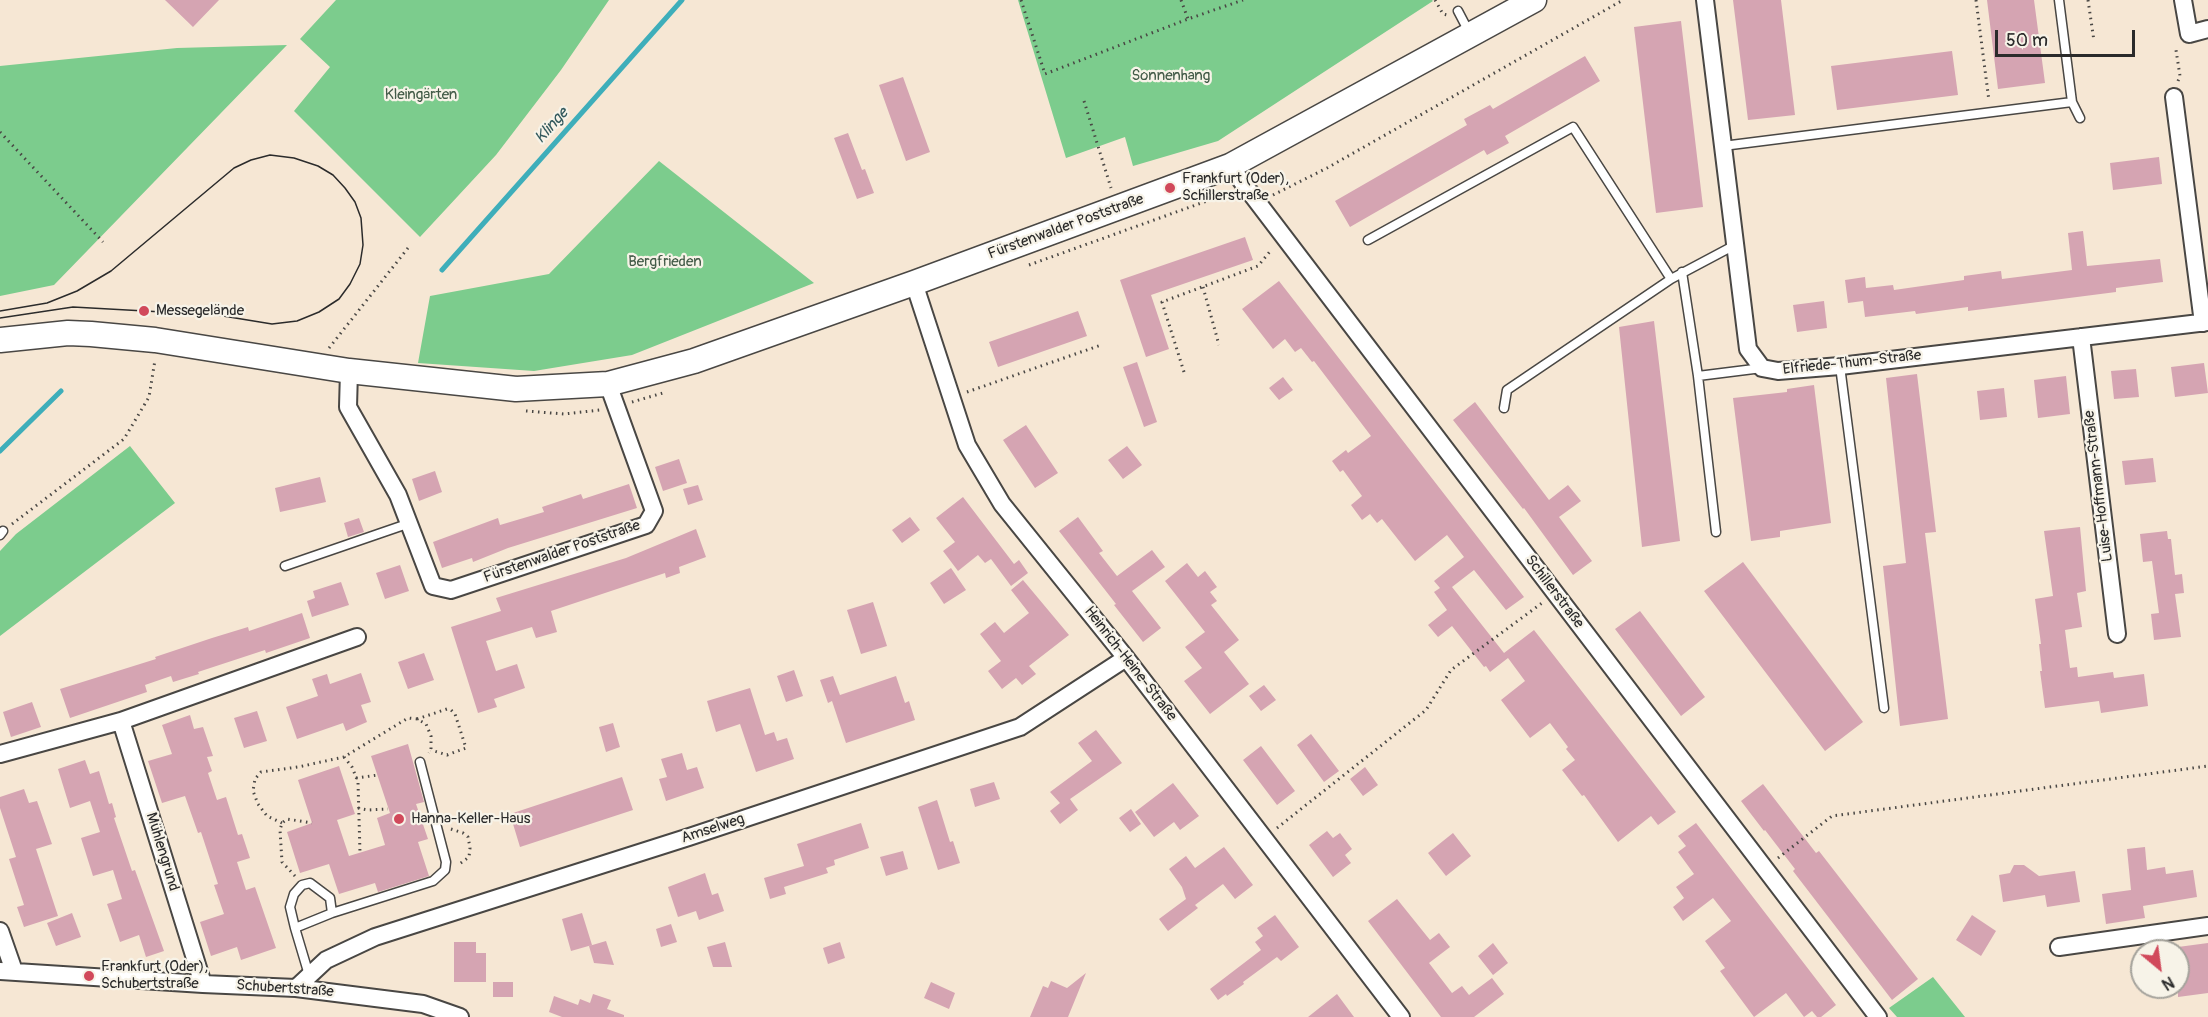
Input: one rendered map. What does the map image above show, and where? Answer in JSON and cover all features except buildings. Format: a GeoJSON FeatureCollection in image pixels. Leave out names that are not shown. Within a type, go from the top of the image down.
{"type":"FeatureCollection","features":[{"type":"Feature","properties":{"kind":"street","name":"Fürstenwalder Poststraße"},"geometry":{"type":"LineString","coordinates":[[0,340],[68,333],[155,351],[315,366],[516,389],[608,384],[694,361],[914,283],[1237,175],[1471,34],[1534,0]]}},
{"type":"Feature","properties":{"kind":"street","name":"Elfriede-Thum-Straße"},"geometry":{"type":"LineString","coordinates":[[1705,0],[1748,349],[1762,368],[1778,371],[1840,366],[2205,323]]}},
{"type":"Feature","properties":{"kind":"street"},"geometry":{"type":"LineString","coordinates":[[2182,0],[2189,34],[2208,29]]}},
{"type":"Feature","properties":{"kind":"street"},"geometry":{"type":"LineString","coordinates":[[2174,97],[2205,323]]}},
{"type":"Feature","properties":{"kind":"street","name":"Schillerstraße"},"geometry":{"type":"LineString","coordinates":[[1237,175],[1878,1017]]}},
{"type":"Feature","properties":{"kind":"street","name":"Heinrich-Heine-Straße"},"geometry":{"type":"LineString","coordinates":[[914,283],[967,445],[1002,504],[1126,658],[1401,1017]]}},
{"type":"Feature","properties":{"kind":"street","name":"Luise-Hoffmann-Straße"},"geometry":{"type":"LineString","coordinates":[[2082,337],[2117,634]]}},
{"type":"Feature","properties":{"kind":"street","name":"Fürstenwalder Poststraße"},"geometry":{"type":"LineString","coordinates":[[349,371],[348,407],[398,495],[433,586],[451,590],[645,525],[654,511],[608,384]]}},
{"type":"Feature","properties":{"kind":"street"},"geometry":{"type":"LineString","coordinates":[[0,754],[121,721],[357,637]]}},
{"type":"Feature","properties":{"kind":"street","name":"Amselweg"},"geometry":{"type":"LineString","coordinates":[[296,988],[326,960],[375,937],[689,837],[1020,727],[1126,658]]}},
{"type":"Feature","properties":{"kind":"street","name":"Mühlengrund"},"geometry":{"type":"LineString","coordinates":[[121,721],[203,984]]}},
{"type":"Feature","properties":{"kind":"street"},"geometry":{"type":"LineString","coordinates":[[2059,947],[2208,926]]}},
{"type":"Feature","properties":{"kind":"street"},"geometry":{"type":"LineString","coordinates":[[0,931],[7,971]]}},
{"type":"Feature","properties":{"kind":"street","name":"Schubertstraße"},"geometry":{"type":"LineString","coordinates":[[7,971],[296,988],[423,1004],[460,1017]]}},
{"type":"Feature","properties":{"kind":"lane"},"geometry":{"type":"LineString","coordinates":[[2059,0],[2072,102],[2080,118]]}},
{"type":"Feature","properties":{"kind":"lane"},"geometry":{"type":"LineString","coordinates":[[1458,11],[1471,34]]}},
{"type":"Feature","properties":{"kind":"lane"},"geometry":{"type":"LineString","coordinates":[[1723,146],[2072,102]]}},
{"type":"Feature","properties":{"kind":"lane"},"geometry":{"type":"LineString","coordinates":[[1368,240],[1573,127],[1671,279]]}},
{"type":"Feature","properties":{"kind":"lane"},"geometry":{"type":"LineString","coordinates":[[1504,408],[1507,390],[1682,272],[1735,245]]}},
{"type":"Feature","properties":{"kind":"lane"},"geometry":{"type":"LineString","coordinates":[[1682,272],[1698,376],[1716,532]]}},
{"type":"Feature","properties":{"kind":"lane"},"geometry":{"type":"LineString","coordinates":[[1840,366],[1884,708]]}},
{"type":"Feature","properties":{"kind":"lane"},"geometry":{"type":"LineString","coordinates":[[1698,376],[1762,368]]}},
{"type":"Feature","properties":{"kind":"lane"},"geometry":{"type":"LineString","coordinates":[[285,566],[410,523]]}},
{"type":"Feature","properties":{"kind":"lane"},"geometry":{"type":"LineString","coordinates":[[295,928],[332,913],[433,881],[445,870],[446,862],[420,762]]}},
{"type":"Feature","properties":{"kind":"lane"},"geometry":{"type":"LineString","coordinates":[[309,976],[290,907],[294,894],[302,885],[310,884],[330,898],[332,913]]}},
{"type":"Feature","properties":{"kind":"path"},"geometry":{"type":"LineString","coordinates":[[1021,0],[1045,75],[1243,0]]}},
{"type":"Feature","properties":{"kind":"path"},"geometry":{"type":"LineString","coordinates":[[1181,0],[1188,19]]}},
{"type":"Feature","properties":{"kind":"path"},"geometry":{"type":"LineString","coordinates":[[1257,202],[1327,168],[1623,0]]}},
{"type":"Feature","properties":{"kind":"path"},"geometry":{"type":"LineString","coordinates":[[1976,0],[1990,112]]}},
{"type":"Feature","properties":{"kind":"path"},"geometry":{"type":"LineString","coordinates":[[2088,0],[2094,41]]}},
{"type":"Feature","properties":{"kind":"path"},"geometry":{"type":"LineString","coordinates":[[2174,97],[2180,76],[2176,50],[2189,34]]}},
{"type":"Feature","properties":{"kind":"path"},"geometry":{"type":"LineString","coordinates":[[1084,101],[1109,183]]}},
{"type":"Feature","properties":{"kind":"path"},"geometry":{"type":"LineString","coordinates":[[0,132],[103,242]]}},
{"type":"Feature","properties":{"kind":"path"},"geometry":{"type":"LineString","coordinates":[[1024,267],[1226,194],[1237,175]]}},
{"type":"Feature","properties":{"kind":"path"},"geometry":{"type":"LineString","coordinates":[[1184,372],[1162,302],[1258,266],[1283,236]]}},
{"type":"Feature","properties":{"kind":"path"},"geometry":{"type":"LineString","coordinates":[[315,366],[408,248]]}},
{"type":"Feature","properties":{"kind":"path"},"geometry":{"type":"LineString","coordinates":[[1203,287],[1219,345]]}},
{"type":"Feature","properties":{"kind":"path"},"geometry":{"type":"LineString","coordinates":[[951,398],[1101,345]]}},
{"type":"Feature","properties":{"kind":"path"},"geometry":{"type":"LineString","coordinates":[[144,362],[155,351]]}},
{"type":"Feature","properties":{"kind":"path"},"geometry":{"type":"LineString","coordinates":[[2,533],[124,439],[148,397],[155,351]]}},
{"type":"Feature","properties":{"kind":"path"},"geometry":{"type":"LineString","coordinates":[[521,411],[564,414],[617,407],[670,391]]}},
{"type":"Feature","properties":{"kind":"path"},"geometry":{"type":"LineString","coordinates":[[1264,838],[1426,710],[1451,670],[1556,594]]}},
{"type":"Feature","properties":{"kind":"path"},"geometry":{"type":"LineString","coordinates":[[417,719],[447,709],[454,714],[466,748],[447,755],[431,750]]}},
{"type":"Feature","properties":{"kind":"path"},"geometry":{"type":"LineString","coordinates":[[282,823],[267,816],[258,804],[253,791],[255,779],[261,772],[344,757],[408,718],[417,719],[426,724],[431,736],[431,750],[420,762]]}},
{"type":"Feature","properties":{"kind":"path"},"geometry":{"type":"LineString","coordinates":[[344,757],[352,767],[356,778],[359,800],[360,853]]}},
{"type":"Feature","properties":{"kind":"path"},"geometry":{"type":"LineString","coordinates":[[1765,868],[1832,816],[2208,766]]}},
{"type":"Feature","properties":{"kind":"path"},"geometry":{"type":"LineString","coordinates":[[356,778],[378,775]]}},
{"type":"Feature","properties":{"kind":"path"},"geometry":{"type":"LineString","coordinates":[[352,806],[359,800]]}},
{"type":"Feature","properties":{"kind":"path"},"geometry":{"type":"LineString","coordinates":[[358,808],[388,809]]}},
{"type":"Feature","properties":{"kind":"path"},"geometry":{"type":"LineString","coordinates":[[302,885],[282,862],[280,830],[282,823],[287,819],[312,823]]}},
{"type":"Feature","properties":{"kind":"path"},"geometry":{"type":"LineString","coordinates":[[437,828],[453,829],[468,837],[469,857],[463,863],[445,870]]}},
{"type":"Feature","properties":{"kind":"green space","name":"Kleingärten"},"geometry":{"type":"Polygon","coordinates":[[[336,0],[609,0],[561,70],[496,155],[420,237],[294,111],[330,67],[300,39],[336,0]]]}},
{"type":"Feature","properties":{"kind":"green space","name":"Sonnenhang"},"geometry":{"type":"Polygon","coordinates":[[[1018,0],[1433,1],[1218,141],[1133,166],[1125,137],[1066,158],[1018,0]]]}},
{"type":"Feature","properties":{"kind":"green space"},"geometry":{"type":"Polygon","coordinates":[[[287,45],[54,285],[0,296],[0,66],[177,48],[287,45]]]}},
{"type":"Feature","properties":{"kind":"green space","name":"Bergfrieden"},"geometry":{"type":"Polygon","coordinates":[[[659,161],[814,283],[632,355],[534,371],[418,363],[430,296],[549,274],[659,161]]]}},
{"type":"Feature","properties":{"kind":"green space"},"geometry":{"type":"Polygon","coordinates":[[[130,446],[175,503],[0,636],[0,551],[16,534],[130,446]]]}},
{"type":"Feature","properties":{"kind":"green space"},"geometry":{"type":"Polygon","coordinates":[[[1933,977],[1965,1017],[1897,1017],[1889,1008],[1933,977]]]}},
{"type":"Feature","properties":{"kind":"waterway","name":"Klinge"},"geometry":{"type":"LineString","coordinates":[[442,270],[682,0]]}},
{"type":"Feature","properties":{"kind":"waterway","name":"Klinge"},"geometry":{"type":"LineString","coordinates":[[0,451],[61,391]]}},
{"type":"Feature","properties":{"kind":"tram line"},"geometry":{"type":"LineString","coordinates":[[0,311],[47,303],[77,291],[111,271],[234,168],[270,155],[294,158],[318,166],[333,175],[355,202],[361,218],[363,245],[360,264],[350,284],[339,299],[319,312],[297,321],[272,324],[217,315],[73,307],[0,318]]}},
{"type":"Feature","properties":{"kind":"place","name":"Frankfurt (Oder), Schillerstraße"},"geometry":{"type":"Point","coordinates":[1170,188]}},
{"type":"Feature","properties":{"kind":"place","name":"Messegelände"},"geometry":{"type":"Point","coordinates":[144,311]}},
{"type":"Feature","properties":{"kind":"place","name":"Hanna-Keller-Haus"},"geometry":{"type":"Point","coordinates":[399,819]}},
{"type":"Feature","properties":{"kind":"place","name":"Frankfurt (Oder), Schubertstraße"},"geometry":{"type":"Point","coordinates":[89,976]}}]}
